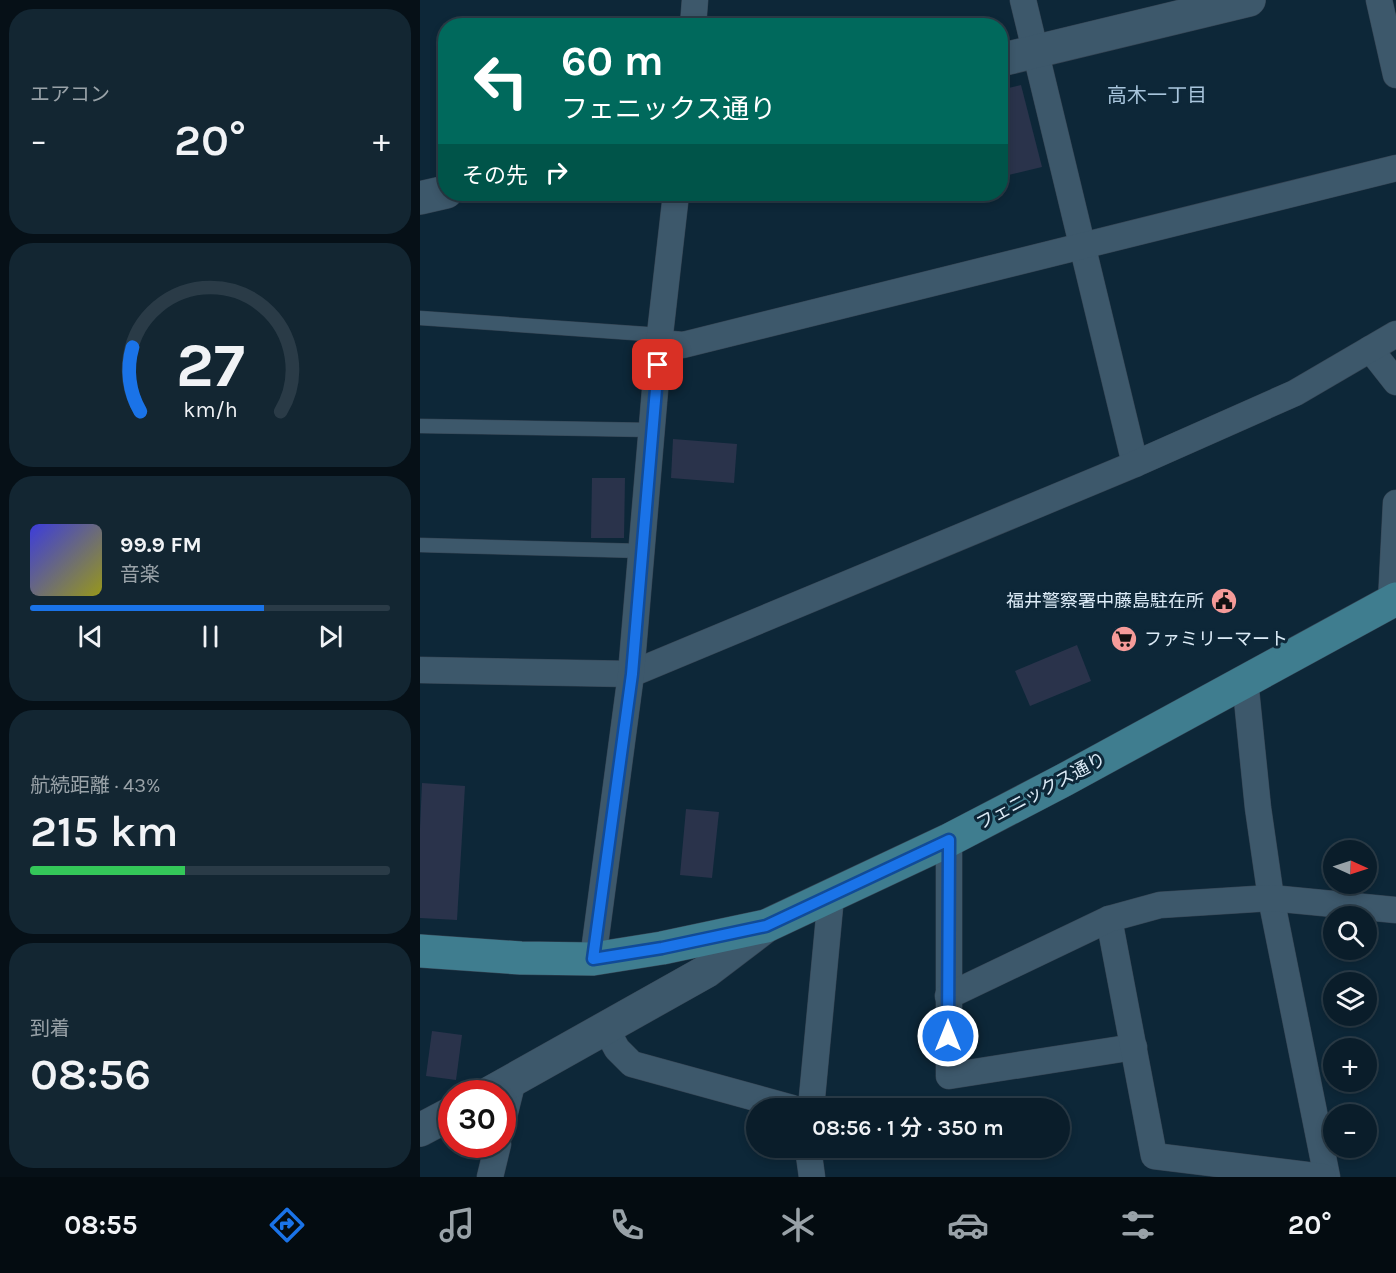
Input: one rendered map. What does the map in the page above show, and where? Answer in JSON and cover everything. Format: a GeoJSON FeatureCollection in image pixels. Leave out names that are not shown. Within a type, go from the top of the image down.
{"type":"FeatureCollection","features":[{"type":"Feature","properties":{"kind":"main road","name":"フェニックス通り"},"geometry":{"type":"LineString","coordinates":[[420,951],[521,958],[593,959],[662,948],[766,926],[949,840],[1064,780],[1393,600]]}},
{"type":"Feature","properties":{"kind":"street"},"geometry":{"type":"LineString","coordinates":[[694,18],[695,0]]}},
{"type":"Feature","properties":{"kind":"street"},"geometry":{"type":"LineString","coordinates":[[1023,0],[1135,464]]}},
{"type":"Feature","properties":{"kind":"street"},"geometry":{"type":"LineString","coordinates":[[1008,58],[1249,0]]}},
{"type":"Feature","properties":{"kind":"street"},"geometry":{"type":"LineString","coordinates":[[1379,0],[1396,75]]}},
{"type":"Feature","properties":{"kind":"street"},"geometry":{"type":"LineString","coordinates":[[660,339],[683,345],[1396,168]]}},
{"type":"Feature","properties":{"kind":"street"},"geometry":{"type":"LineString","coordinates":[[420,198],[438,194]]}},
{"type":"Feature","properties":{"kind":"street"},"geometry":{"type":"LineString","coordinates":[[593,959],[632,674],[660,339],[675,201]]}},
{"type":"Feature","properties":{"kind":"street"},"geometry":{"type":"LineString","coordinates":[[420,670],[632,674],[1135,464],[1295,393],[1396,334]]}},
{"type":"Feature","properties":{"kind":"street"},"geometry":{"type":"LineString","coordinates":[[1370,349],[1396,382]]}},
{"type":"Feature","properties":{"kind":"street"},"geometry":{"type":"LineString","coordinates":[[1393,600],[1396,503]]}},
{"type":"Feature","properties":{"kind":"street"},"geometry":{"type":"LineString","coordinates":[[1109,918],[1154,1156],[1325,1177],[1271,898],[1258,808],[1245,680]]}},
{"type":"Feature","properties":{"kind":"street"},"geometry":{"type":"LineString","coordinates":[[949,840],[949,1076],[1134,1047]]}},
{"type":"Feature","properties":{"kind":"street"},"geometry":{"type":"LineString","coordinates":[[812,1098],[831,896]]}},
{"type":"Feature","properties":{"kind":"street"},"geometry":{"type":"LineString","coordinates":[[948,996],[1109,918],[1160,905],[1271,898],[1396,910]]}},
{"type":"Feature","properties":{"kind":"street"},"geometry":{"type":"LineString","coordinates":[[512,1080],[707,971],[766,926]]}},
{"type":"Feature","properties":{"kind":"street"},"geometry":{"type":"LineString","coordinates":[[605,1028],[617,1049],[632,1064],[756,1098]]}},
{"type":"Feature","properties":{"kind":"street"},"geometry":{"type":"LineString","coordinates":[[420,1130],[438,1120]]}},
{"type":"Feature","properties":{"kind":"street"},"geometry":{"type":"LineString","coordinates":[[490,1177],[495,1158]]}},
{"type":"Feature","properties":{"kind":"street"},"geometry":{"type":"LineString","coordinates":[[809,1158],[812,1177]]}},
{"type":"Feature","properties":{"kind":"lane"},"geometry":{"type":"LineString","coordinates":[[420,318],[660,339]]}},
{"type":"Feature","properties":{"kind":"lane"},"geometry":{"type":"LineString","coordinates":[[420,426],[652,430]]}},
{"type":"Feature","properties":{"kind":"lane"},"geometry":{"type":"LineString","coordinates":[[420,544],[642,551]]}},
{"type":"Feature","properties":{"kind":"building"},"geometry":{"type":"Polygon","coordinates":[[[1021,85],[1042,167],[1008,175],[1008,88],[1021,85]]]}},
{"type":"Feature","properties":{"kind":"building"},"geometry":{"type":"Polygon","coordinates":[[[673,439],[737,444],[734,483],[671,478],[673,439]]]}},
{"type":"Feature","properties":{"kind":"building"},"geometry":{"type":"Polygon","coordinates":[[[592,478],[625,478],[624,538],[591,538],[592,478]]]}},
{"type":"Feature","properties":{"kind":"building"},"geometry":{"type":"Polygon","coordinates":[[[1077,645],[1091,681],[1030,706],[1015,671],[1077,645]]]}},
{"type":"Feature","properties":{"kind":"building"},"geometry":{"type":"Polygon","coordinates":[[[422,783],[465,786],[457,920],[420,918],[422,783]]]}},
{"type":"Feature","properties":{"kind":"building"},"geometry":{"type":"Polygon","coordinates":[[[686,809],[719,812],[712,878],[680,875],[686,809]]]}},
{"type":"Feature","properties":{"kind":"building"},"geometry":{"type":"Polygon","coordinates":[[[432,1031],[462,1035],[456,1080],[426,1076],[432,1031]]]}},
{"type":"Feature","properties":{"kind":"place","name":"福井警察署中藤島駐在所"},"geometry":{"type":"Point","coordinates":[1224,601]}},
{"type":"Feature","properties":{"kind":"place","name":"ファミリーマート"},"geometry":{"type":"Point","coordinates":[1124,639]}},
{"type":"Feature","properties":{"kind":"district","name":"高木一丁目"},"geometry":{"type":"Point","coordinates":[1157,95]}},
{"type":"Feature","properties":{"kind":"route"},"geometry":{"type":"LineString","coordinates":[[658,365],[632,674],[593,959],[662,948],[766,926],[949,840],[948,1036]]}}]}
